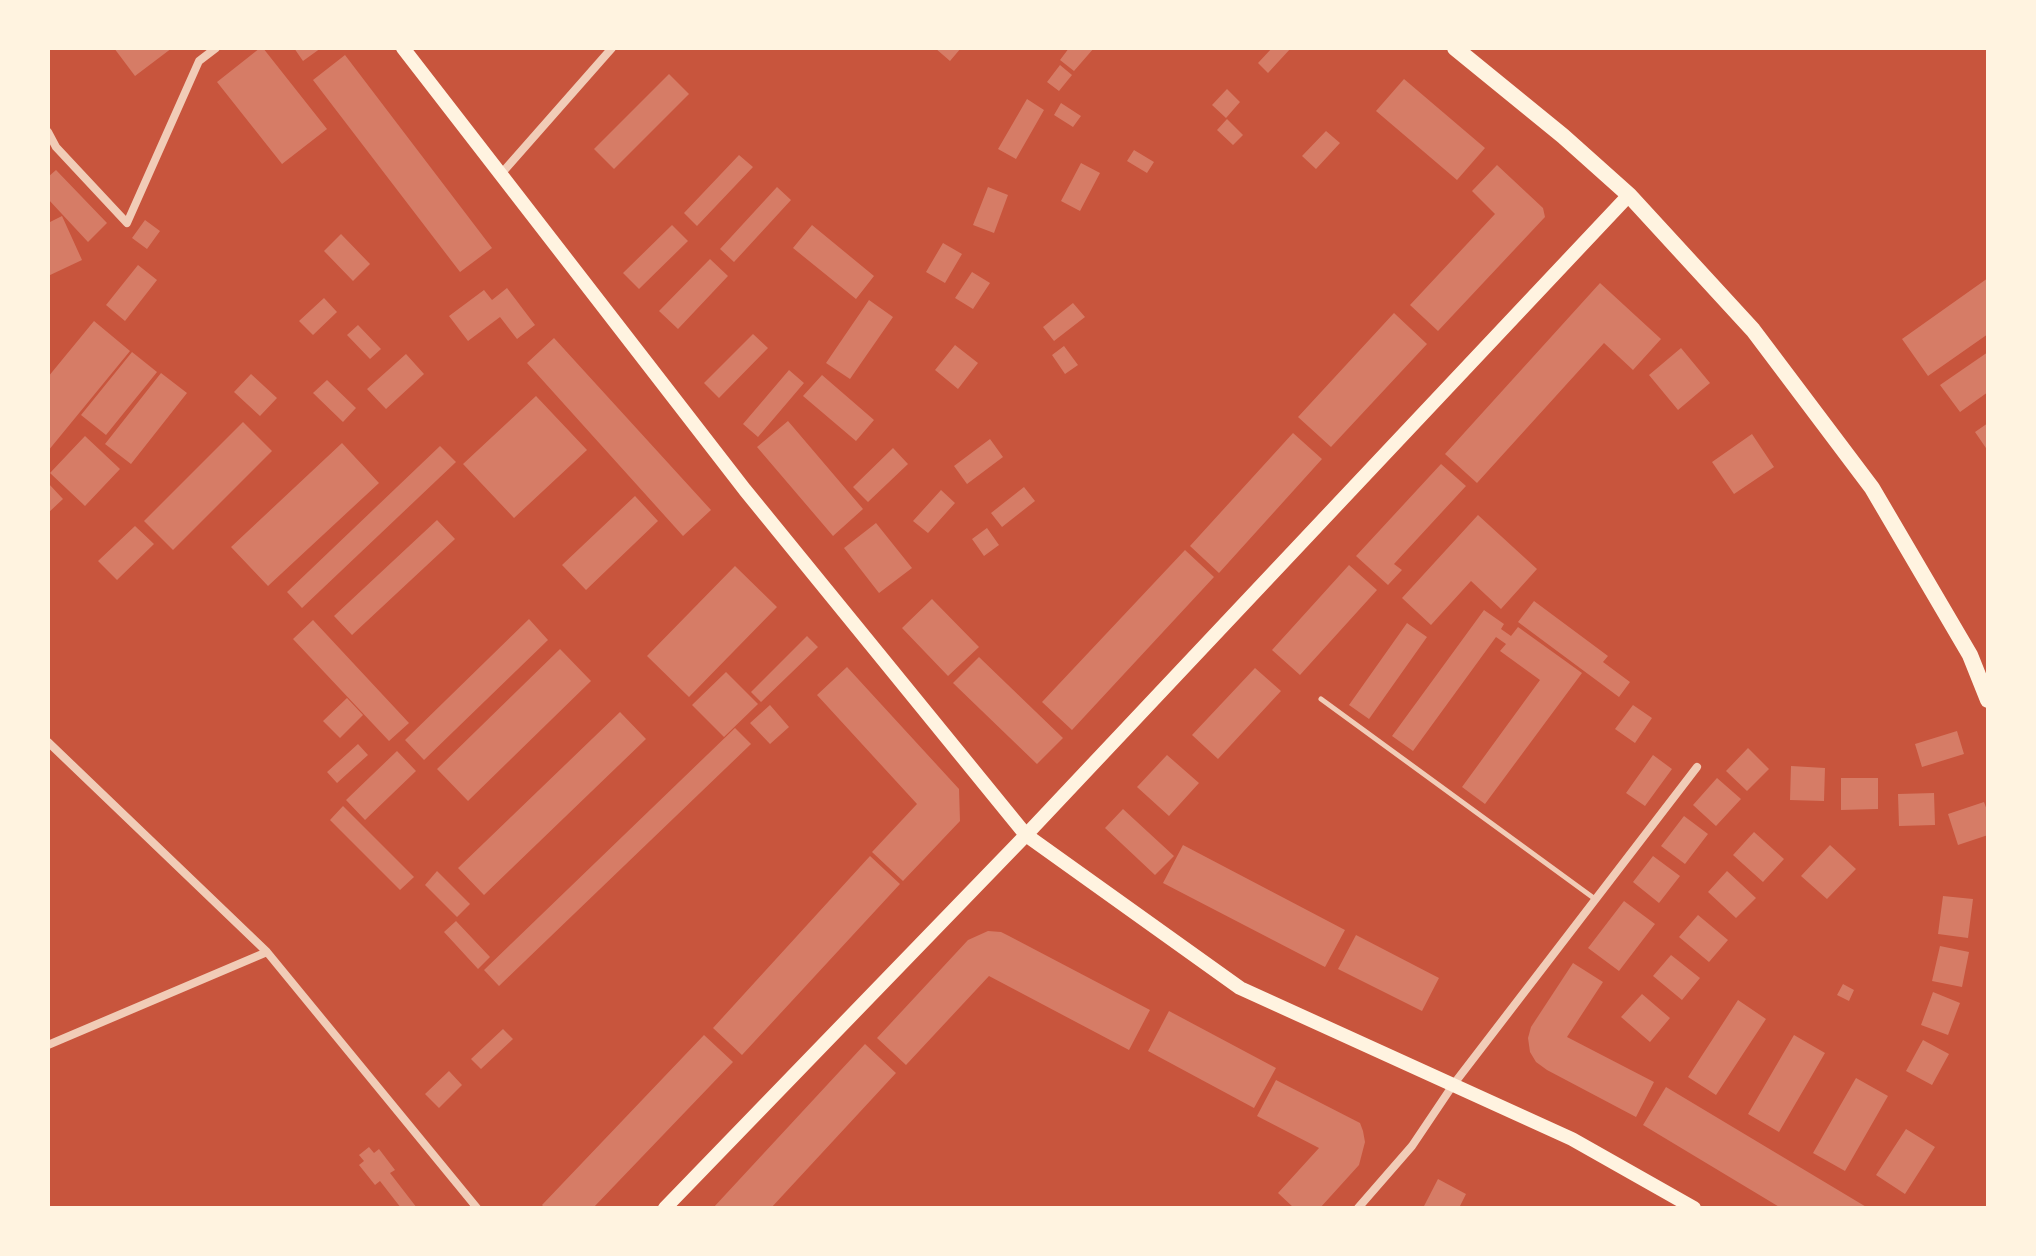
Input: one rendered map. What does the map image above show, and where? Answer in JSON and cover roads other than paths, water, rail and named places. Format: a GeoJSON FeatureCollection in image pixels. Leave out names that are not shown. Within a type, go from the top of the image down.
{"type":"FeatureCollection","features":[{"type":"Feature","properties":{"kind":"main road"},"geometry":{"type":"LineString","coordinates":[[403,48],[745,490],[1026,835],[1240,988],[1572,1139],[1694,1208]]}},
{"type":"Feature","properties":{"kind":"main road"},"geometry":{"type":"LineString","coordinates":[[1455,48],[1563,136],[1629,195],[1753,330],[1872,488],[1970,655],[1988,700]]}},
{"type":"Feature","properties":{"kind":"main road"},"geometry":{"type":"LineString","coordinates":[[665,1208],[1026,835],[1629,195]]}},
{"type":"Feature","properties":{"kind":"street"},"geometry":{"type":"LineString","coordinates":[[48,132],[56,147],[127,223],[199,61],[216,48]]}},
{"type":"Feature","properties":{"kind":"street"},"geometry":{"type":"LineString","coordinates":[[501,174],[612,48]]}},
{"type":"Feature","properties":{"kind":"street"},"geometry":{"type":"LineString","coordinates":[[48,742],[267,952],[477,1208]]}},
{"type":"Feature","properties":{"kind":"street"},"geometry":{"type":"LineString","coordinates":[[1358,1208],[1412,1146],[1453,1085],[1697,767]]}},
{"type":"Feature","properties":{"kind":"street"},"geometry":{"type":"LineString","coordinates":[[48,1045],[267,952]]}},
{"type":"Feature","properties":{"kind":"lane"},"geometry":{"type":"LineString","coordinates":[[1321,699],[1595,899]]}}]}
